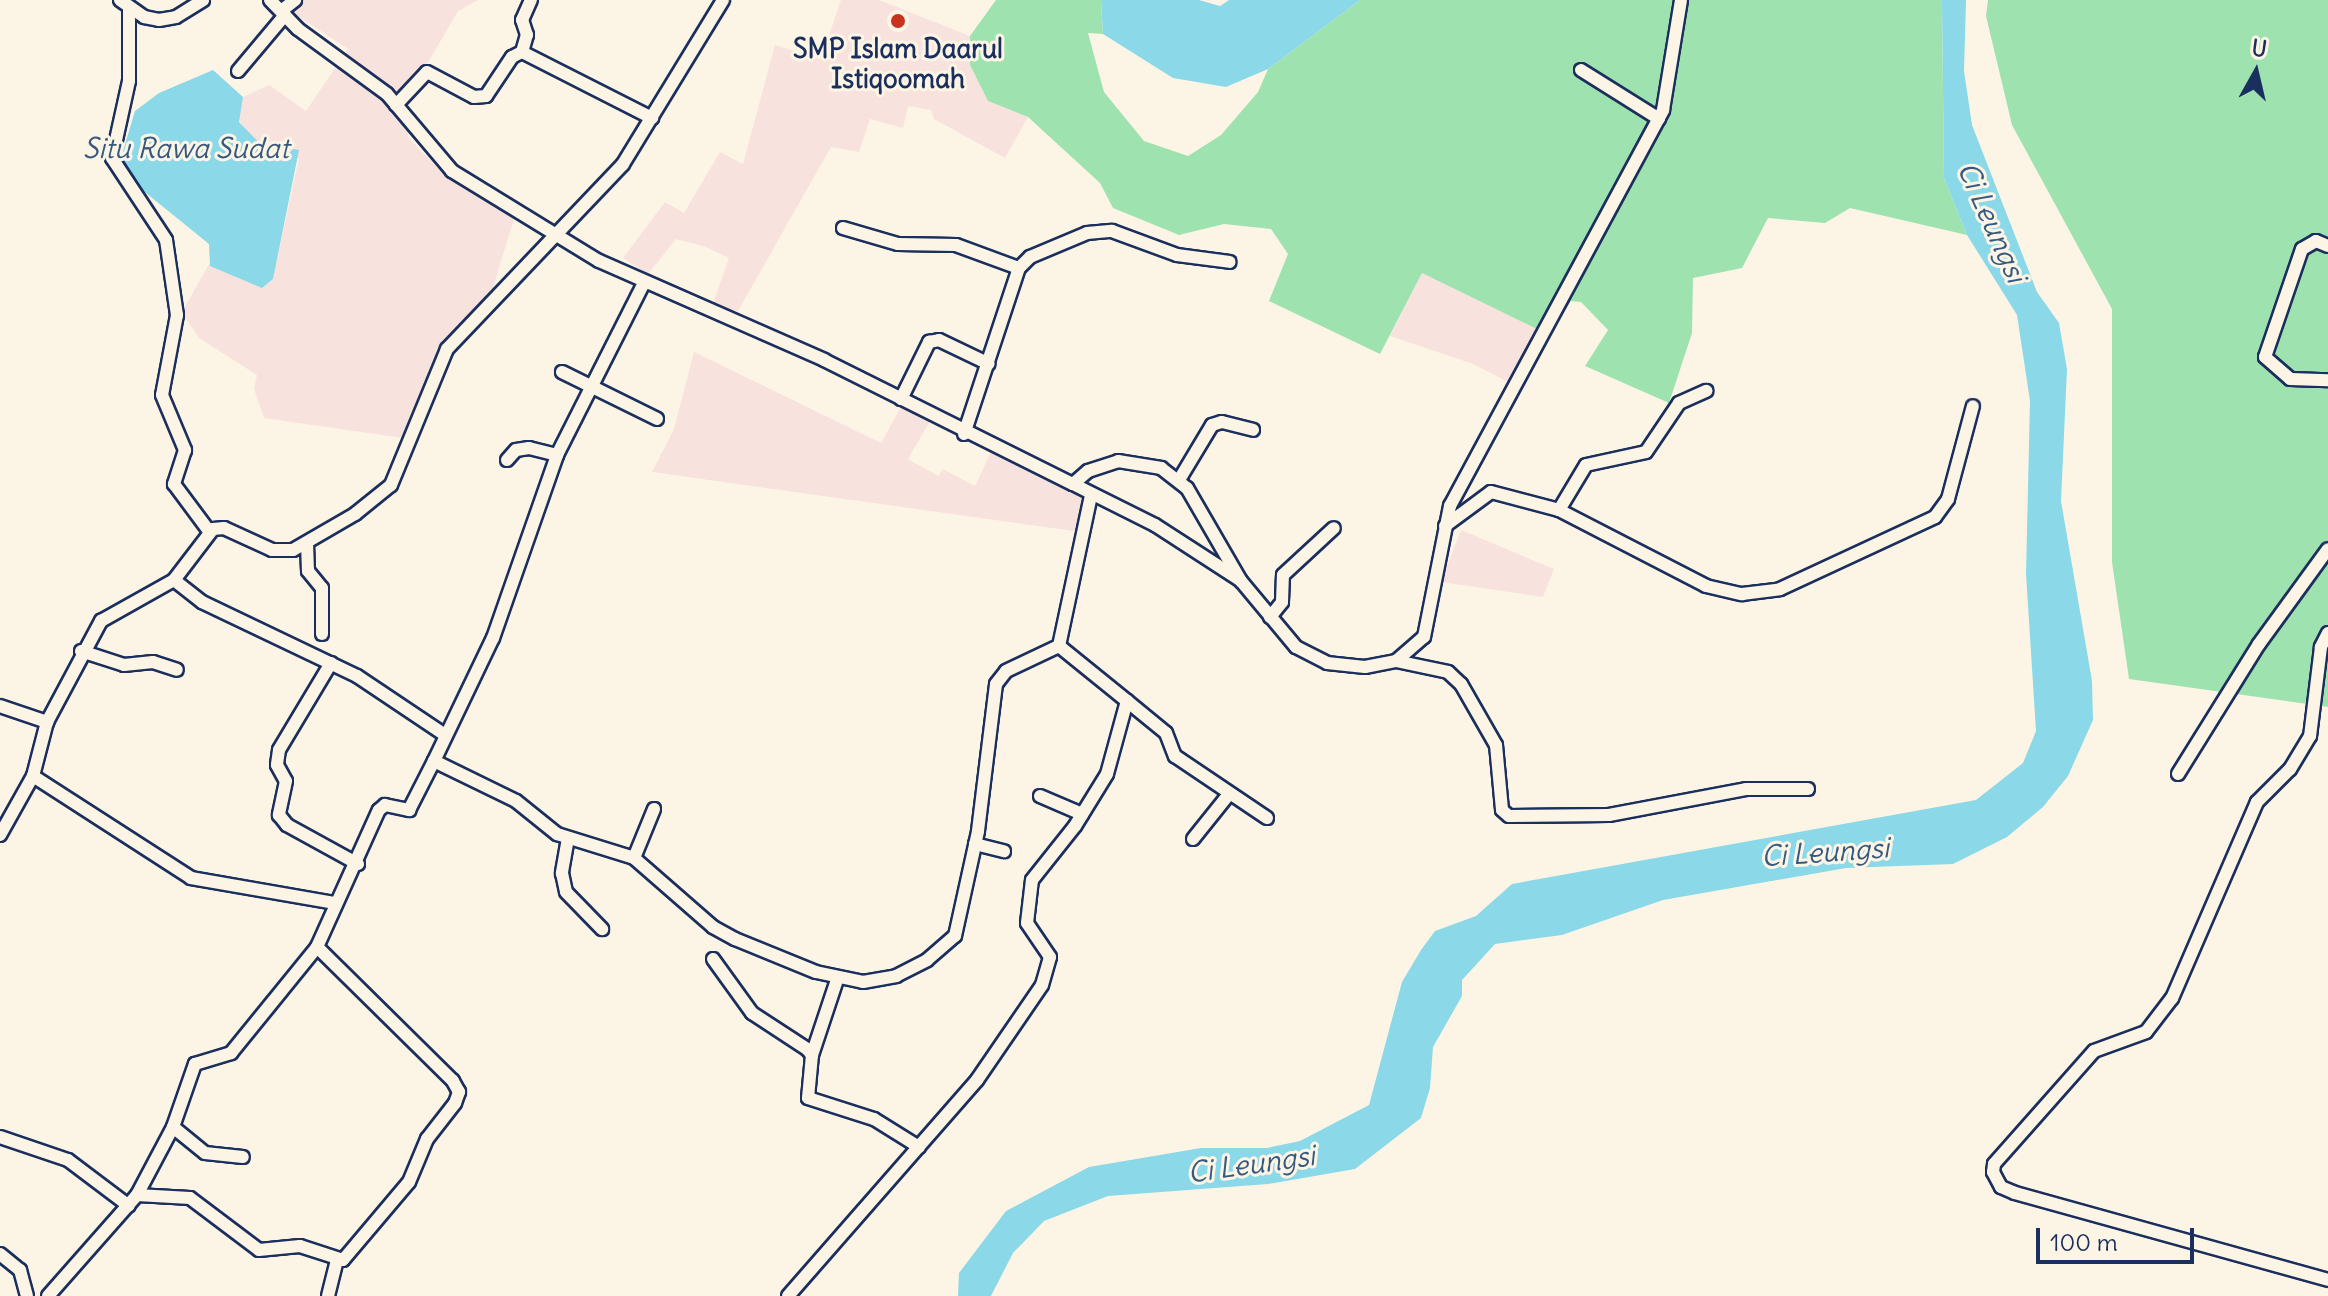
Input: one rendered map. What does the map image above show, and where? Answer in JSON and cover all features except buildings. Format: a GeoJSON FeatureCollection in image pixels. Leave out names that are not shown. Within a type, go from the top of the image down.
{"type":"FeatureCollection","features":[{"type":"Feature","properties":{"kind":"street"},"geometry":{"type":"LineString","coordinates":[[124,3],[144,17],[167,19],[203,0]]}},
{"type":"Feature","properties":{"kind":"street"},"geometry":{"type":"LineString","coordinates":[[270,0],[396,105],[452,171],[644,283],[901,399],[964,434],[1073,484],[1091,496],[1155,525],[1241,581]]}},
{"type":"Feature","properties":{"kind":"street"},"geometry":{"type":"LineString","coordinates":[[238,71],[295,0]]}},
{"type":"Feature","properties":{"kind":"street"},"geometry":{"type":"LineString","coordinates":[[396,105],[427,72],[474,97],[486,96],[512,57],[522,52],[527,35],[522,17],[531,0]]}},
{"type":"Feature","properties":{"kind":"street"},"geometry":{"type":"LineString","coordinates":[[0,835],[33,776],[47,722],[81,651],[112,612],[174,580],[209,531],[224,528],[272,550],[293,550],[391,485],[447,349],[623,164],[723,0]]}},
{"type":"Feature","properties":{"kind":"street"},"geometry":{"type":"LineString","coordinates":[[1396,661],[1418,644],[1428,628],[1445,526],[1457,489],[1659,119],[1666,100],[1681,0]]}},
{"type":"Feature","properties":{"kind":"street"},"geometry":{"type":"LineString","coordinates":[[124,3],[129,81],[112,158],[166,240],[177,315],[162,395],[185,450],[174,484],[209,531]]}},
{"type":"Feature","properties":{"kind":"street"},"geometry":{"type":"LineString","coordinates":[[522,52],[652,118]]}},
{"type":"Feature","properties":{"kind":"street"},"geometry":{"type":"LineString","coordinates":[[1581,70],[1659,119]]}},
{"type":"Feature","properties":{"kind":"street"},"geometry":{"type":"LineString","coordinates":[[843,228],[898,244],[956,245],[1019,268]]}},
{"type":"Feature","properties":{"kind":"street"},"geometry":{"type":"LineString","coordinates":[[964,434],[1019,268],[1055,244],[1103,231],[1122,232],[1185,257],[1230,262]]}},
{"type":"Feature","properties":{"kind":"street"},"geometry":{"type":"LineString","coordinates":[[2328,246],[2316,241],[2302,249],[2265,357],[2290,379],[2328,380]]}},
{"type":"Feature","properties":{"kind":"street"},"geometry":{"type":"LineString","coordinates":[[48,1296],[133,1200],[173,1127],[195,1064],[231,1053],[317,947],[334,903],[358,864],[379,810],[385,805],[409,810],[507,603],[557,455],[644,283]]}},
{"type":"Feature","properties":{"kind":"street"},"geometry":{"type":"LineString","coordinates":[[901,399],[929,342],[939,340],[989,364]]}},
{"type":"Feature","properties":{"kind":"street"},"geometry":{"type":"LineString","coordinates":[[562,372],[657,419]]}},
{"type":"Feature","properties":{"kind":"street"},"geometry":{"type":"LineString","coordinates":[[1559,510],[1586,465],[1646,452],[1679,403],[1706,391]]}},
{"type":"Feature","properties":{"kind":"street"},"geometry":{"type":"LineString","coordinates":[[1445,526],[1491,492],[1559,510],[1706,586],[1742,594],[1780,589],[1935,517],[1948,499],[1973,406]]}},
{"type":"Feature","properties":{"kind":"street"},"geometry":{"type":"LineString","coordinates":[[1179,480],[1212,425],[1222,422],[1253,430]]}},
{"type":"Feature","properties":{"kind":"street"},"geometry":{"type":"LineString","coordinates":[[507,460],[516,450],[529,448],[557,455]]}},
{"type":"Feature","properties":{"kind":"street"},"geometry":{"type":"LineString","coordinates":[[1073,484],[1088,471],[1130,461],[1179,480],[1241,581],[1296,647],[1327,663],[1365,667],[1396,661],[1448,672],[1461,684],[1496,745],[1502,810],[1509,816],[1609,815],[1746,789],[1808,789]]}},
{"type":"Feature","properties":{"kind":"street"},"geometry":{"type":"LineString","coordinates":[[1059,646],[1091,496]]}},
{"type":"Feature","properties":{"kind":"street"},"geometry":{"type":"LineString","coordinates":[[1270,617],[1282,602],[1283,575],[1334,528]]}},
{"type":"Feature","properties":{"kind":"street"},"geometry":{"type":"LineString","coordinates":[[307,543],[308,571],[322,588],[322,634]]}},
{"type":"Feature","properties":{"kind":"street"},"geometry":{"type":"LineString","coordinates":[[2178,774],[2259,644],[2328,549]]}},
{"type":"Feature","properties":{"kind":"street"},"geometry":{"type":"LineString","coordinates":[[174,580],[202,602],[331,663],[445,735]]}},
{"type":"Feature","properties":{"kind":"street"},"geometry":{"type":"LineString","coordinates":[[2328,633],[2321,647],[2310,736],[2290,769],[2257,802],[2172,998],[2146,1032],[2094,1051],[1994,1164],[1993,1172],[2001,1187],[2015,1193],[2328,1280]]}},
{"type":"Feature","properties":{"kind":"street"},"geometry":{"type":"LineString","coordinates":[[434,761],[516,801],[568,838],[634,858],[713,927],[793,965],[863,982],[896,976],[949,943],[958,926],[975,844],[998,678],[1059,646]]}},
{"type":"Feature","properties":{"kind":"street"},"geometry":{"type":"LineString","coordinates":[[1059,646],[1166,733],[1175,756],[1267,818]]}},
{"type":"Feature","properties":{"kind":"street"},"geometry":{"type":"LineString","coordinates":[[81,651],[124,665],[153,662],[177,670]]}},
{"type":"Feature","properties":{"kind":"street"},"geometry":{"type":"LineString","coordinates":[[331,663],[279,750],[277,765],[286,781],[279,815],[287,825],[358,864]]}},
{"type":"Feature","properties":{"kind":"street"},"geometry":{"type":"LineString","coordinates":[[788,1296],[977,1080],[1042,985],[1050,957],[1027,923],[1028,899],[1035,871],[1082,814],[1107,774],[1127,701]]}},
{"type":"Feature","properties":{"kind":"street"},"geometry":{"type":"LineString","coordinates":[[0,706],[47,722]]}},
{"type":"Feature","properties":{"kind":"street"},"geometry":{"type":"LineString","coordinates":[[33,776],[191,878],[334,903]]}},
{"type":"Feature","properties":{"kind":"street"},"geometry":{"type":"LineString","coordinates":[[1193,839],[1229,794]]}},
{"type":"Feature","properties":{"kind":"street"},"geometry":{"type":"LineString","coordinates":[[1040,796],[1082,814]]}},
{"type":"Feature","properties":{"kind":"street"},"geometry":{"type":"LineString","coordinates":[[634,858],[654,809]]}},
{"type":"Feature","properties":{"kind":"street"},"geometry":{"type":"LineString","coordinates":[[568,838],[562,873],[566,892],[602,929]]}},
{"type":"Feature","properties":{"kind":"street"},"geometry":{"type":"LineString","coordinates":[[975,844],[1004,851]]}},
{"type":"Feature","properties":{"kind":"street"},"geometry":{"type":"LineString","coordinates":[[0,1137],[68,1160],[133,1200],[190,1198],[259,1250],[300,1246],[337,1260],[354,1253],[377,1216],[409,1182],[427,1139],[459,1092],[317,947]]}},
{"type":"Feature","properties":{"kind":"street"},"geometry":{"type":"LineString","coordinates":[[713,959],[752,1013],[799,1040],[812,1055]]}},
{"type":"Feature","properties":{"kind":"street"},"geometry":{"type":"LineString","coordinates":[[838,977],[812,1055],[808,1098],[874,1119],[919,1147]]}},
{"type":"Feature","properties":{"kind":"street"},"geometry":{"type":"LineString","coordinates":[[173,1127],[205,1153],[243,1157]]}},
{"type":"Feature","properties":{"kind":"street"},"geometry":{"type":"LineString","coordinates":[[0,1254],[20,1270],[27,1296]]}},
{"type":"Feature","properties":{"kind":"street"},"geometry":{"type":"LineString","coordinates":[[328,1296],[337,1260]]}},
{"type":"Feature","properties":{"kind":"shaded area"},"geometry":{"type":"Polygon","coordinates":[[[300,0],[478,0],[458,11],[408,97],[408,137],[446,177],[515,216],[490,297],[444,343],[410,439],[264,418],[254,389],[257,375],[199,338],[182,312],[209,264],[273,278],[299,158],[278,161],[244,128],[238,118],[243,97],[269,85],[306,111],[348,49],[290,11],[300,0]]]}},
{"type":"Feature","properties":{"kind":"shaded area"},"geometry":{"type":"Polygon","coordinates":[[[841,0],[879,0],[970,36],[970,65],[988,101],[1028,117],[1005,158],[934,119],[931,110],[908,106],[903,128],[870,119],[859,152],[831,147],[738,311],[712,306],[729,258],[706,247],[676,239],[648,274],[623,258],[665,202],[684,213],[720,152],[743,164],[775,45],[821,59],[841,0]]]}},
{"type":"Feature","properties":{"kind":"shaded area"},"geometry":{"type":"Polygon","coordinates":[[[1422,273],[1549,335],[1514,385],[1473,364],[1390,336],[1422,273]]]}},
{"type":"Feature","properties":{"kind":"shaded area"},"geometry":{"type":"Polygon","coordinates":[[[694,352],[881,443],[902,405],[930,421],[908,459],[938,476],[943,469],[975,486],[991,452],[1077,488],[1087,503],[1081,532],[652,472],[674,429],[694,352]]]}},
{"type":"Feature","properties":{"kind":"shaded area"},"geometry":{"type":"Polygon","coordinates":[[[1461,530],[1554,569],[1543,597],[1441,582],[1461,530]]]}},
{"type":"Feature","properties":{"kind":"green space"},"geometry":{"type":"Polygon","coordinates":[[[996,0],[1101,0],[1103,34],[1088,33],[1104,92],[1144,141],[1188,156],[1221,135],[1258,92],[1268,69],[1360,0],[1942,0],[1944,178],[1967,235],[1850,208],[1825,223],[1768,218],[1742,268],[1693,278],[1692,333],[1669,403],[1585,366],[1608,330],[1581,302],[1571,301],[1549,335],[1422,273],[1380,354],[1269,301],[1288,254],[1271,229],[1224,224],[1179,235],[1113,208],[1100,183],[1028,117],[988,101],[970,65],[970,36],[996,0]]]}},
{"type":"Feature","properties":{"kind":"green space"},"geometry":{"type":"Polygon","coordinates":[[[1988,0],[2328,0],[2328,707],[2129,679],[2112,562],[2112,309],[2012,125],[1986,16],[1988,0]]]}},
{"type":"Feature","properties":{"kind":"water"},"geometry":{"type":"Polygon","coordinates":[[[1101,0],[1199,0],[1220,6],[1229,0],[1360,0],[1268,69],[1226,87],[1173,78],[1103,34],[1101,0]]]}},
{"type":"Feature","properties":{"kind":"water","name":"Ci Leungsi"},"geometry":{"type":"Polygon","coordinates":[[[1942,0],[1966,0],[1964,71],[1972,125],[2037,292],[2059,323],[2067,369],[2061,501],[2092,681],[2093,720],[2068,776],[2043,807],[2007,837],[1953,864],[1846,868],[1663,900],[1562,935],[1495,944],[1462,980],[1462,996],[1433,1047],[1430,1088],[1421,1118],[1355,1169],[1268,1184],[1108,1196],[1044,1221],[1013,1253],[991,1296],[958,1296],[959,1273],[1006,1211],[1089,1167],[1201,1148],[1267,1148],[1300,1141],[1369,1105],[1402,982],[1421,950],[1435,931],[1476,916],[1512,884],[1976,800],[2023,763],[2036,731],[2026,574],[2030,401],[2017,315],[1967,235],[1944,178],[1942,0]]]}},
{"type":"Feature","properties":{"kind":"water","name":"Situ Rawa Sudat"},"geometry":{"type":"Polygon","coordinates":[[[213,70],[243,97],[239,122],[274,158],[282,161],[293,149],[299,150],[273,279],[262,288],[210,266],[209,244],[130,180],[120,161],[135,111],[159,93],[213,70]]]}},
{"type":"Feature","properties":{"kind":"place","name":"SMP Islam Daarul Istiqoomah"},"geometry":{"type":"Point","coordinates":[898,21]}}]}
